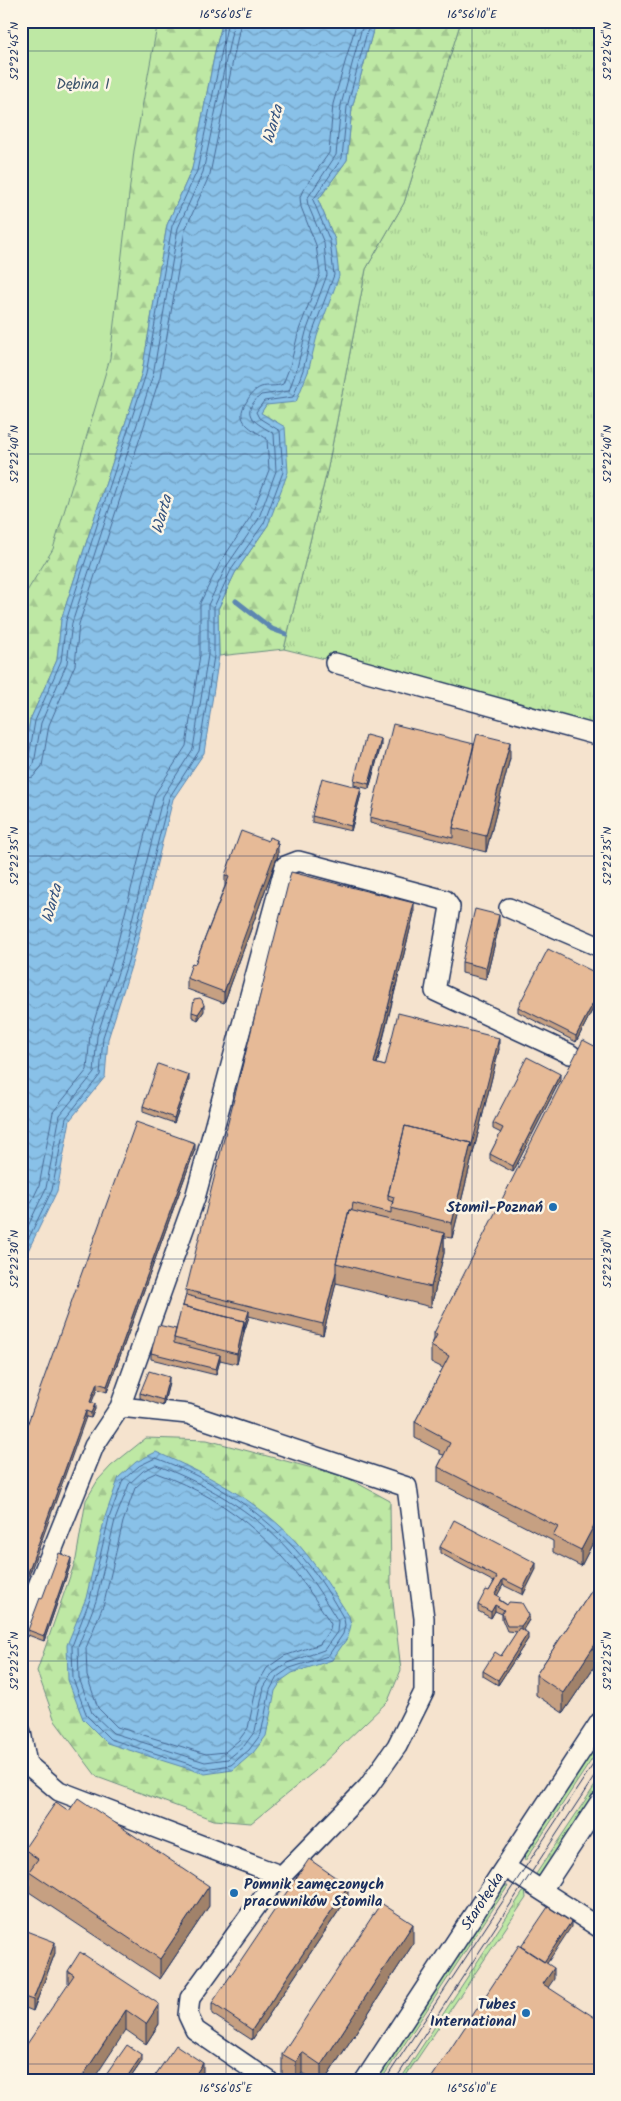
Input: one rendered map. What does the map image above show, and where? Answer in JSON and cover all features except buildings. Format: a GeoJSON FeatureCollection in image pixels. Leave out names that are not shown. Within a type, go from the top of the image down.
{"type":"FeatureCollection","features":[{"type":"Feature","properties":{"kind":"street"},"geometry":{"type":"LineString","coordinates":[[335,663],[600,736]]}},
{"type":"Feature","properties":{"kind":"street"},"geometry":{"type":"LineString","coordinates":[[21,1628],[94,1446],[120,1407],[195,1198],[285,866],[298,861],[445,900],[450,906],[435,991],[570,1054]]}},
{"type":"Feature","properties":{"kind":"street"},"geometry":{"type":"LineString","coordinates":[[509,908],[600,947]]}},
{"type":"Feature","properties":{"kind":"street"},"geometry":{"type":"LineString","coordinates":[[120,1407],[188,1414],[407,1487],[424,1618],[424,1692],[396,1746],[368,1787],[268,1890],[190,1998],[188,2015],[195,2030],[268,2080]]}},
{"type":"Feature","properties":{"kind":"street","name":"Starołęcka"},"geometry":{"type":"LineString","coordinates":[[365,2080],[600,1722]]}},
{"type":"Feature","properties":{"kind":"street"},"geometry":{"type":"LineString","coordinates":[[21,1732],[26,1764],[59,1791],[282,1876]]}},
{"type":"Feature","properties":{"kind":"street"},"geometry":{"type":"LineString","coordinates":[[542,1890],[600,1802]]}},
{"type":"Feature","properties":{"kind":"street"},"geometry":{"type":"LineString","coordinates":[[505,1867],[600,1928]]}},
{"type":"Feature","properties":{"kind":"green space","name":"Dębina I"},"geometry":{"type":"Polygon","coordinates":[[[21,21],[223,21],[216,47],[192,169],[167,225],[142,372],[61,620],[57,660],[30,720],[21,775],[21,21]]]}},
{"type":"Feature","properties":{"kind":"green space","name":"Dębina I"},"geometry":{"type":"Polygon","coordinates":[[[21,21],[158,21],[134,151],[110,358],[53,549],[21,601],[21,21]]]}},
{"type":"Feature","properties":{"kind":"green space"},"geometry":{"type":"Polygon","coordinates":[[[378,21],[461,21],[404,203],[366,269],[328,467],[284,649],[219,656],[218,609],[235,573],[268,525],[260,413],[266,405],[308,372],[335,240],[318,200],[347,160],[352,108],[372,34],[378,21]]]}},
{"type":"Feature","properties":{"kind":"green space"},"geometry":{"type":"Polygon","coordinates":[[[461,21],[600,21],[600,726],[284,649],[328,467],[366,269],[404,203],[461,21]]]}},
{"type":"Feature","properties":{"kind":"green space"},"geometry":{"type":"Polygon","coordinates":[[[146,1438],[207,1440],[346,1477],[390,1501],[391,1584],[401,1670],[388,1701],[315,1771],[251,1823],[214,1820],[97,1777],[55,1721],[37,1671],[76,1559],[86,1500],[98,1480],[111,1466],[146,1438]]]}},
{"type":"Feature","properties":{"kind":"green space"},"geometry":{"type":"Polygon","coordinates":[[[600,1740],[600,1747],[525,1861],[524,1856],[600,1740]]]}},
{"type":"Feature","properties":{"kind":"green space"},"geometry":{"type":"Polygon","coordinates":[[[600,1778],[600,1795],[545,1879],[536,1874],[600,1778]]]}},
{"type":"Feature","properties":{"kind":"green space"},"geometry":{"type":"Polygon","coordinates":[[[504,1886],[508,1886],[381,2080],[377,2080],[504,1886]]]}},
{"type":"Feature","properties":{"kind":"green space"},"geometry":{"type":"Polygon","coordinates":[[[525,1889],[526,1898],[403,2080],[400,2080],[525,1889]]]}},
{"type":"Feature","properties":{"kind":"water","name":"Warta"},"geometry":{"type":"Polygon","coordinates":[[[223,21],[378,21],[372,34],[352,108],[347,160],[318,200],[335,240],[339,276],[317,336],[308,372],[296,402],[266,405],[261,413],[285,427],[288,472],[268,525],[235,573],[218,609],[219,656],[204,753],[173,799],[132,963],[108,1039],[105,1077],[70,1120],[57,1191],[21,1265],[21,775],[30,720],[57,660],[61,620],[142,372],[167,225],[192,169],[216,47],[223,21]]]}},
{"type":"Feature","properties":{"kind":"water"},"geometry":{"type":"Polygon","coordinates":[[[156,1452],[219,1483],[276,1522],[308,1556],[349,1616],[351,1625],[348,1637],[332,1660],[292,1673],[282,1680],[275,1691],[266,1736],[253,1753],[233,1770],[205,1774],[107,1743],[83,1719],[68,1680],[67,1645],[86,1598],[105,1517],[119,1477],[136,1462],[156,1452]]]}},
{"type":"Feature","properties":{"kind":"waterway"},"geometry":{"type":"LineString","coordinates":[[236,601],[272,629],[286,634]]}},
{"type":"Feature","properties":{"kind":"tram line"},"geometry":{"type":"LineString","coordinates":[[385,2080],[600,1754]]}},
{"type":"Feature","properties":{"kind":"tram line"},"geometry":{"type":"LineString","coordinates":[[395,2080],[600,1768]]}},
{"type":"Feature","properties":{"kind":"place","name":"Stomil-Poznań"},"geometry":{"type":"Point","coordinates":[553,1207]}},
{"type":"Feature","properties":{"kind":"place","name":"Pomnik zamęczonych pracowników Stomila"},"geometry":{"type":"Point","coordinates":[234,1893]}},
{"type":"Feature","properties":{"kind":"place","name":"Tubes International"},"geometry":{"type":"Point","coordinates":[526,2013]}}]}
